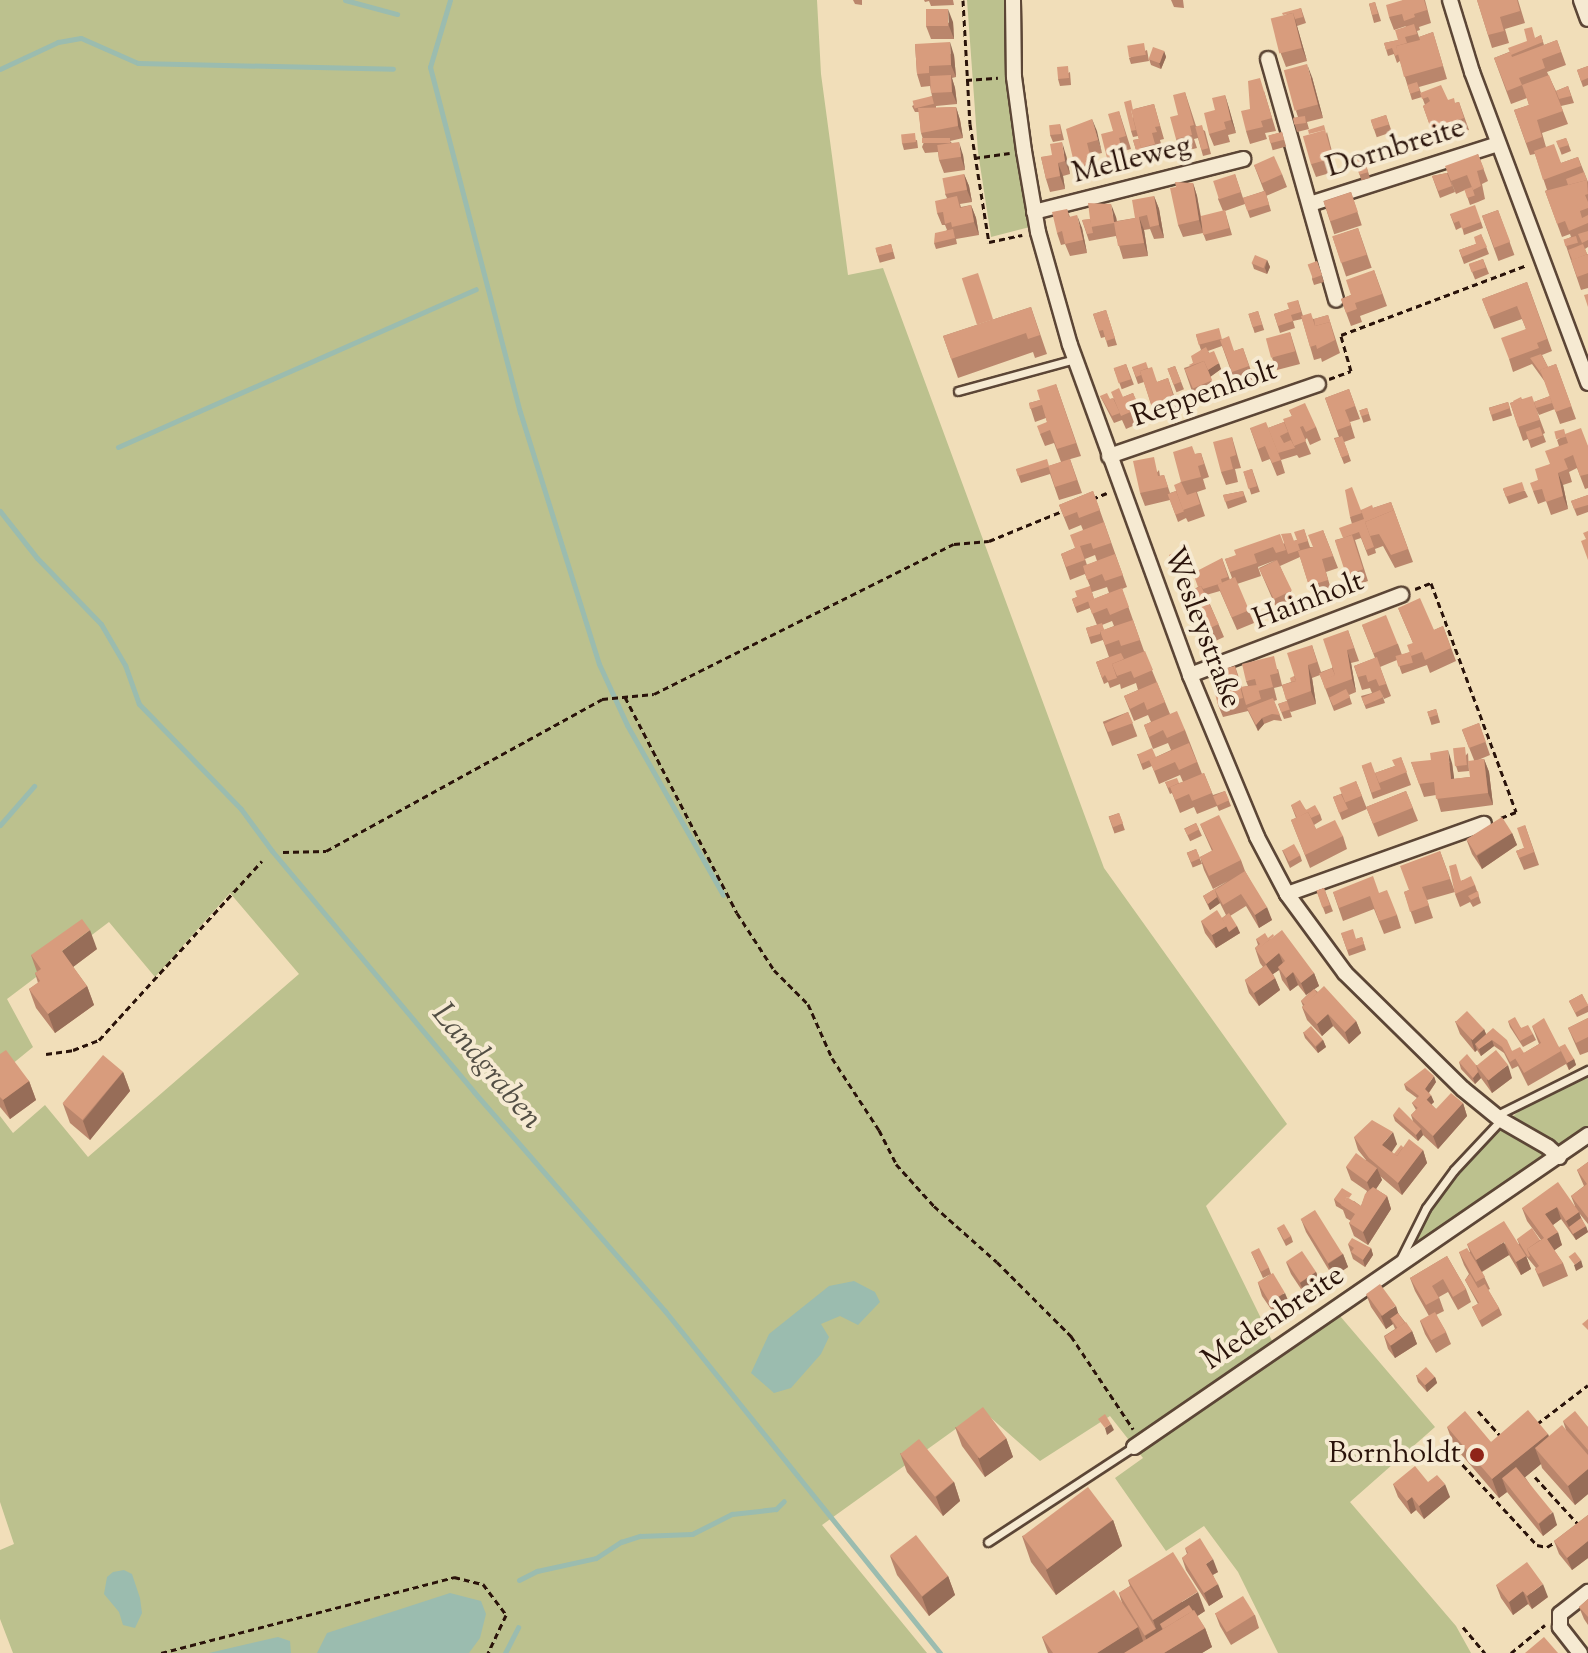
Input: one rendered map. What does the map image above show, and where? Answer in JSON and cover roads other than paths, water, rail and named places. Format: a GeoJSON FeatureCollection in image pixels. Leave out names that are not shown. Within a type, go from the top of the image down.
{"type":"FeatureCollection","features":[{"type":"Feature","properties":{"kind":"street","name":"Wesleystraße"},"geometry":{"type":"LineString","coordinates":[[1013,0],[1014,77],[1034,212],[1075,359],[1190,675],[1257,837],[1287,894],[1345,973],[1463,1089],[1498,1118],[1548,1147],[1559,1157]]}},
{"type":"Feature","properties":{"kind":"street","name":"Dornbreite"},"geometry":{"type":"LineString","coordinates":[[1450,0],[1498,144],[1588,383]]}},
{"type":"Feature","properties":{"kind":"street"},"geometry":{"type":"LineString","coordinates":[[1581,0],[1588,19]]}},
{"type":"Feature","properties":{"kind":"street","name":"Dornbreite"},"geometry":{"type":"LineString","coordinates":[[1268,59],[1336,300]]}},
{"type":"Feature","properties":{"kind":"street","name":"Dornbreite"},"geometry":{"type":"LineString","coordinates":[[1310,204],[1498,144]]}},
{"type":"Feature","properties":{"kind":"street","name":"Melleweg"},"geometry":{"type":"LineString","coordinates":[[1034,212],[1243,159]]}},
{"type":"Feature","properties":{"kind":"street","name":"Reppenholt"},"geometry":{"type":"LineString","coordinates":[[1109,456],[1318,384]]}},
{"type":"Feature","properties":{"kind":"street","name":"Hainholt"},"geometry":{"type":"LineString","coordinates":[[1190,675],[1401,595]]}},
{"type":"Feature","properties":{"kind":"street"},"geometry":{"type":"LineString","coordinates":[[1287,894],[1484,824]]}},
{"type":"Feature","properties":{"kind":"street","name":"Medenbreite"},"geometry":{"type":"LineString","coordinates":[[1138,1444],[1588,1135]]}},
{"type":"Feature","properties":{"kind":"street"},"geometry":{"type":"LineString","coordinates":[[1580,1653],[1560,1627],[1560,1614],[1588,1592]]}},
{"type":"Feature","properties":{"kind":"lane"},"geometry":{"type":"LineString","coordinates":[[958,391],[1075,359]]}},
{"type":"Feature","properties":{"kind":"lane"},"geometry":{"type":"LineString","coordinates":[[1396,1267],[1426,1208],[1498,1118],[1588,1070]]}},
{"type":"Feature","properties":{"kind":"lane","name":"Medenbreite"},"geometry":{"type":"LineString","coordinates":[[988,1542],[1138,1444]]}},
{"type":"Feature","properties":{"kind":"waterway"},"geometry":{"type":"LineString","coordinates":[[345,0],[397,14]]}},
{"type":"Feature","properties":{"kind":"waterway"},"geometry":{"type":"LineString","coordinates":[[450,0],[430,67],[520,412],[599,664],[627,725],[723,895]]}},
{"type":"Feature","properties":{"kind":"waterway"},"geometry":{"type":"LineString","coordinates":[[0,69],[58,42],[81,38],[138,63],[393,69]]}},
{"type":"Feature","properties":{"kind":"waterway"},"geometry":{"type":"LineString","coordinates":[[118,447],[476,289]]}},
{"type":"Feature","properties":{"kind":"waterway","name":"Landgraben"},"geometry":{"type":"LineString","coordinates":[[0,511],[37,558],[101,624],[125,665],[139,704],[241,809],[272,851],[474,1092],[665,1311],[940,1653]]}},
{"type":"Feature","properties":{"kind":"waterway"},"geometry":{"type":"LineString","coordinates":[[0,825],[34,786]]}},
{"type":"Feature","properties":{"kind":"waterway"},"geometry":{"type":"LineString","coordinates":[[519,1580],[537,1571],[596,1558],[621,1542],[640,1536],[692,1534],[732,1514],[776,1509],[784,1501]]}},
{"type":"Feature","properties":{"kind":"waterway"},"geometry":{"type":"LineString","coordinates":[[505,1653],[518,1627]]}},
{"type":"Feature","properties":{"kind":"place","name":"Bornholdt"},"geometry":{"type":"Point","coordinates":[1477,1455]}}]}
